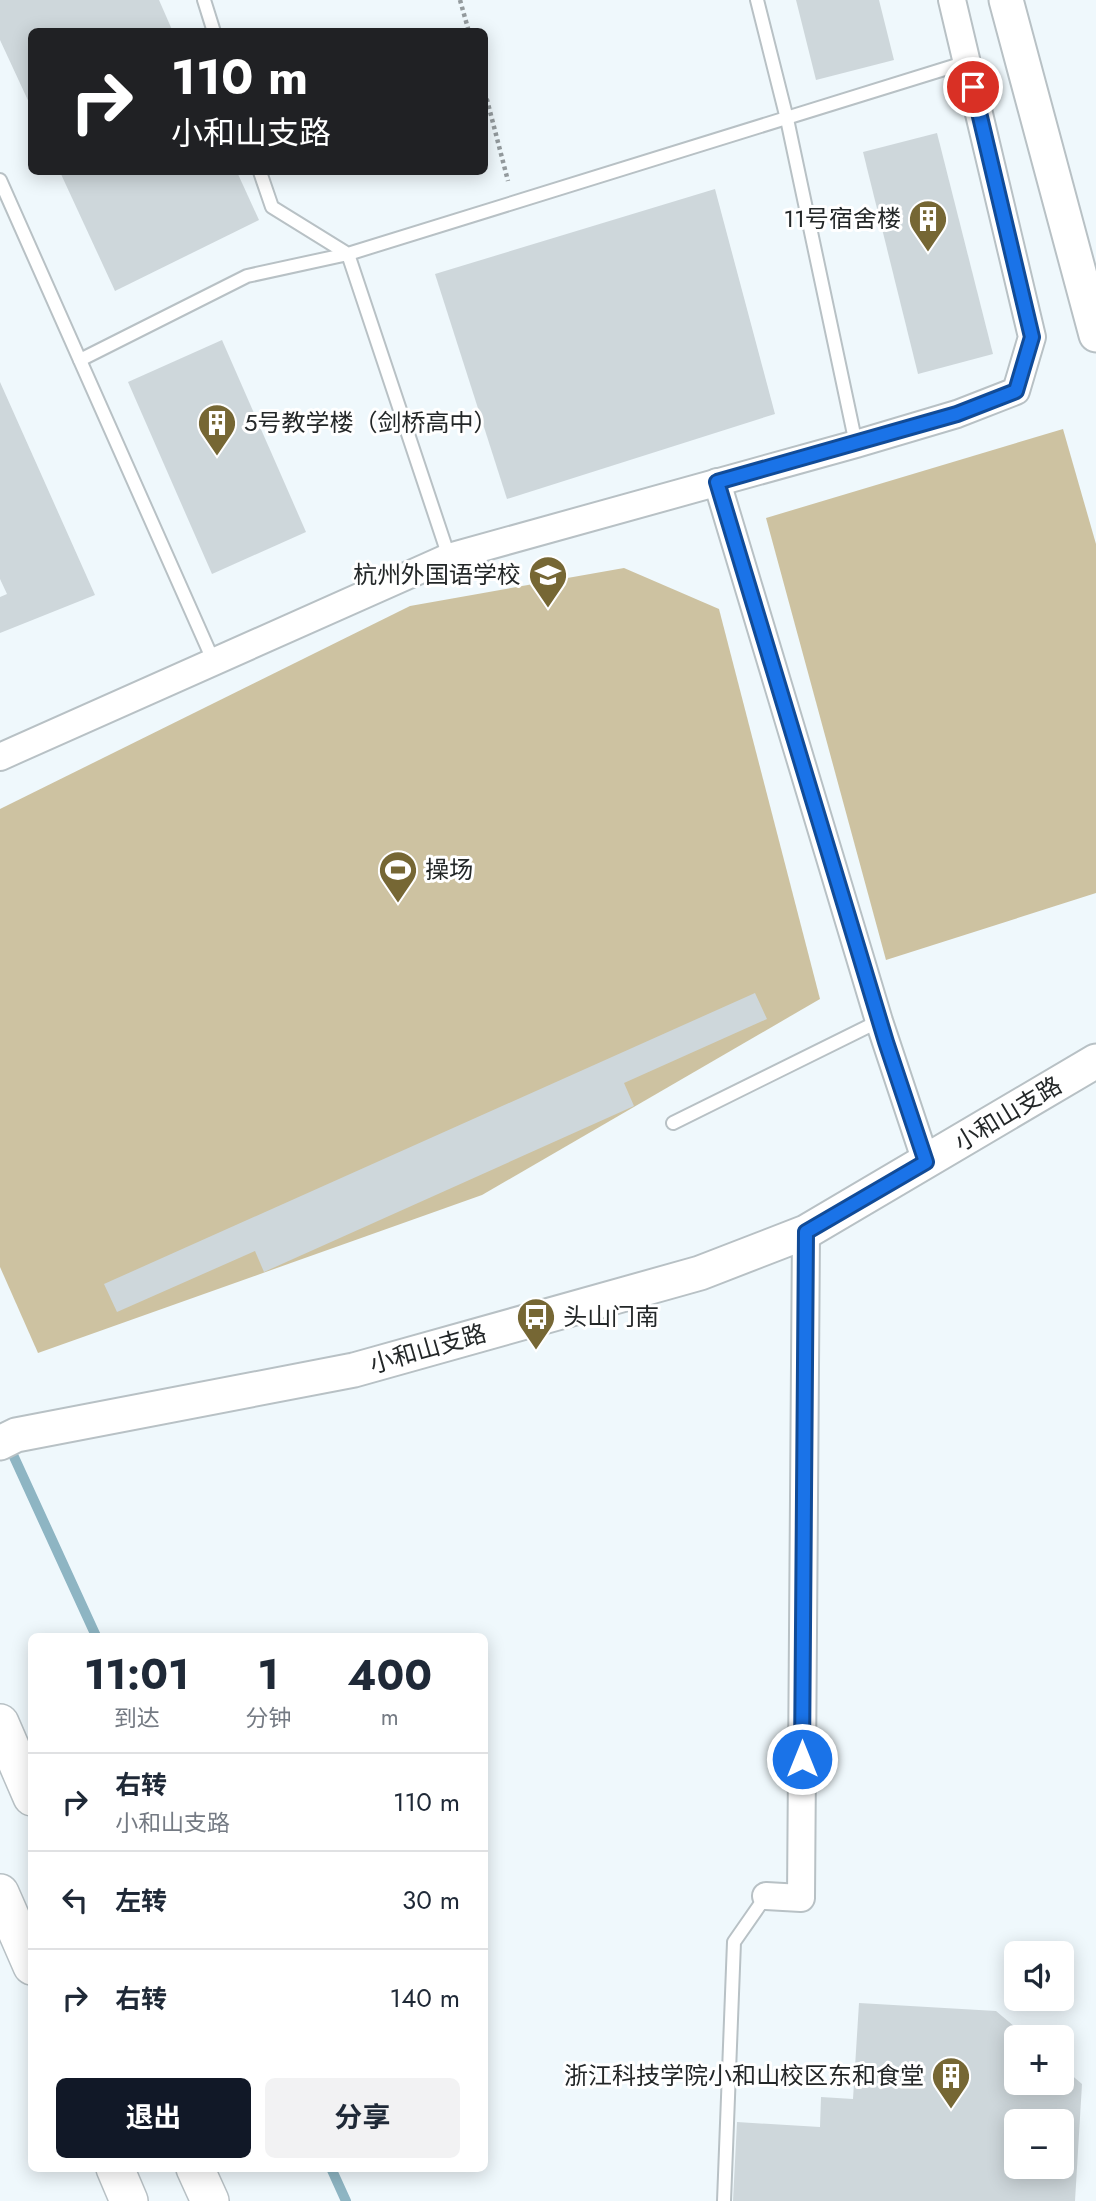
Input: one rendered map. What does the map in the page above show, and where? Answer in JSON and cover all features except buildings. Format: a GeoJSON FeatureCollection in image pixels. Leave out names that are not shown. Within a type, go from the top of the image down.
{"type":"FeatureCollection","features":[{"type":"Feature","properties":{"kind":"main road"},"geometry":{"type":"LineString","coordinates":[[0,1723],[28,1788]]}},
{"type":"Feature","properties":{"kind":"main road"},"geometry":{"type":"LineString","coordinates":[[0,1893],[28,1957]]}},
{"type":"Feature","properties":{"kind":"main road"},"geometry":{"type":"LineString","coordinates":[[118,2172],[129,2201]]}},
{"type":"Feature","properties":{"kind":"main road"},"geometry":{"type":"LineString","coordinates":[[197,2172],[210,2201]]}},
{"type":"Feature","properties":{"kind":"street"},"geometry":{"type":"LineString","coordinates":[[0,757],[449,557],[856,444],[957,414],[1016,391],[1032,337],[952,0]]}},
{"type":"Feature","properties":{"kind":"street"},"geometry":{"type":"LineString","coordinates":[[1006,0],[1096,335]]}},
{"type":"Feature","properties":{"kind":"street"},"geometry":{"type":"LineString","coordinates":[[717,482],[879,1021],[926,1162]]}},
{"type":"Feature","properties":{"kind":"street","name":"小和山支路"},"geometry":{"type":"LineString","coordinates":[[8,1439],[354,1370],[700,1273],[806,1232],[1096,1061]]}},
{"type":"Feature","properties":{"kind":"street"},"geometry":{"type":"LineString","coordinates":[[766,1896],[801,1898],[806,1232]]}},
{"type":"Feature","properties":{"kind":"lane"},"geometry":{"type":"LineString","coordinates":[[204,0],[213,28]]}},
{"type":"Feature","properties":{"kind":"lane"},"geometry":{"type":"LineString","coordinates":[[757,0],[787,119],[856,444]]}},
{"type":"Feature","properties":{"kind":"lane"},"geometry":{"type":"LineString","coordinates":[[80,360],[247,276],[348,254],[967,62]]}},
{"type":"Feature","properties":{"kind":"lane"},"geometry":{"type":"LineString","coordinates":[[261,175],[272,207],[348,254],[449,557]]}},
{"type":"Feature","properties":{"kind":"lane"},"geometry":{"type":"LineString","coordinates":[[0,180],[213,660]]}},
{"type":"Feature","properties":{"kind":"lane"},"geometry":{"type":"LineString","coordinates":[[673,1123],[879,1021]]}},
{"type":"Feature","properties":{"kind":"lane"},"geometry":{"type":"LineString","coordinates":[[724,2201],[734,1942],[766,1896]]}},
{"type":"Feature","properties":{"kind":"path"},"geometry":{"type":"LineString","coordinates":[[460,0],[467,28]]}},
{"type":"Feature","properties":{"kind":"path"},"geometry":{"type":"LineString","coordinates":[[488,103],[514,202]]}},
{"type":"Feature","properties":{"kind":"shaded area"},"geometry":{"type":"Polygon","coordinates":[[[1063,429],[1096,544],[1096,893],[886,960],[766,518],[1063,429]]]}},
{"type":"Feature","properties":{"kind":"shaded area","name":"操场"},"geometry":{"type":"Polygon","coordinates":[[[624,568],[719,609],[820,999],[482,1195],[38,1353],[0,1267],[0,809],[410,606],[624,568]]]}},
{"type":"Feature","properties":{"kind":"waterway"},"geometry":{"type":"LineString","coordinates":[[9,1446],[95,1633]]}},
{"type":"Feature","properties":{"kind":"waterway"},"geometry":{"type":"LineString","coordinates":[[333,2172],[346,2201]]}},
{"type":"Feature","properties":{"kind":"place","name":"11号宿舍楼"},"geometry":{"type":"Point","coordinates":[928,253]}},
{"type":"Feature","properties":{"kind":"place","name":"5号教学楼（剑桥高中）"},"geometry":{"type":"Point","coordinates":[217,457]}},
{"type":"Feature","properties":{"kind":"place","name":"杭州外国语学校"},"geometry":{"type":"Point","coordinates":[548,609]}},
{"type":"Feature","properties":{"kind":"place","name":"操场"},"geometry":{"type":"Point","coordinates":[398,904]}},
{"type":"Feature","properties":{"kind":"place","name":"头山门南"},"geometry":{"type":"Point","coordinates":[536,1351]}},
{"type":"Feature","properties":{"kind":"place","name":"浙江科技学院小和山校区东和食堂"},"geometry":{"type":"Point","coordinates":[951,2110]}},
{"type":"Feature","properties":{"kind":"route"},"geometry":{"type":"LineString","coordinates":[[802,1759],[806,1232],[926,1162],[905,1106],[717,482],[957,414],[1016,391],[1032,337],[973,87]]}}]}
